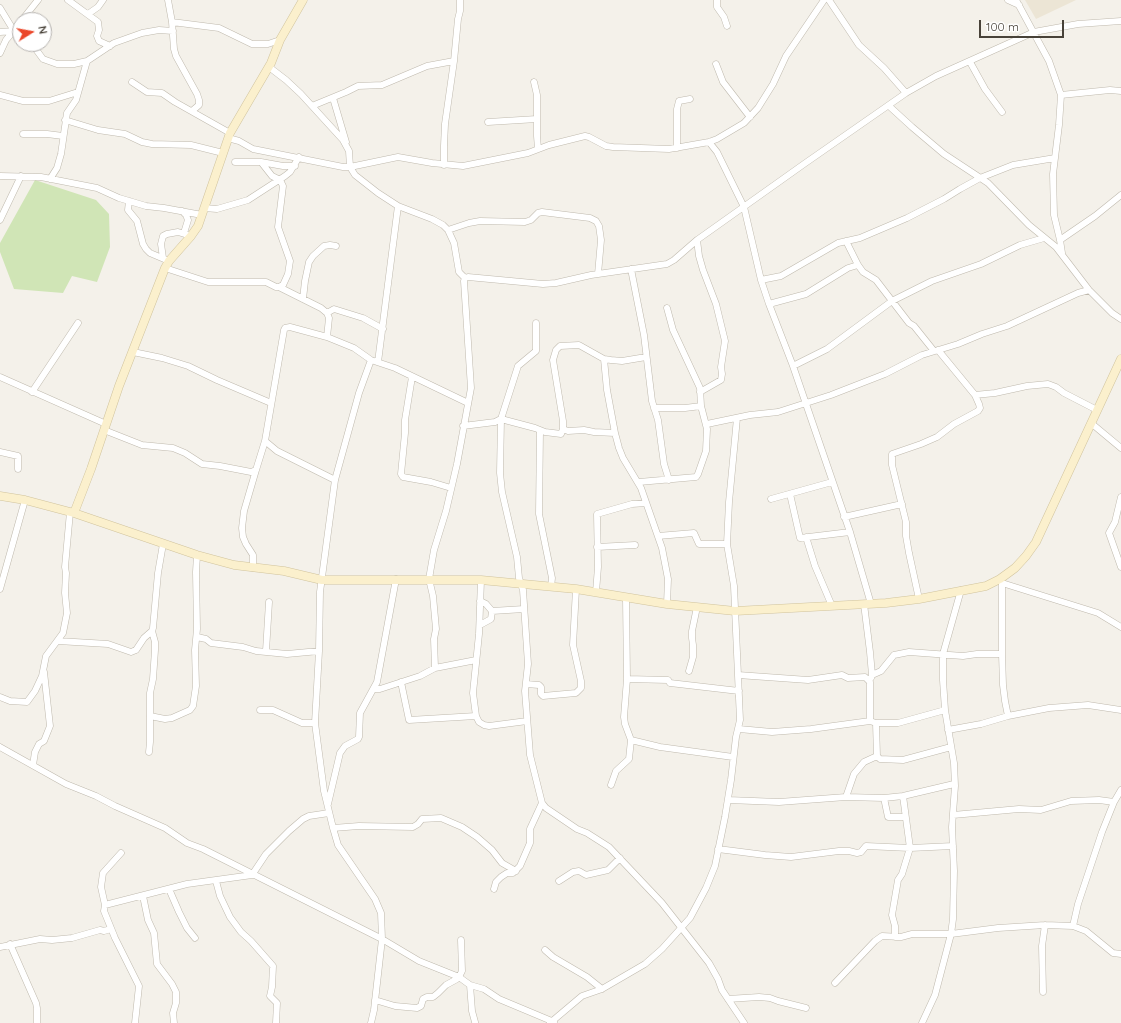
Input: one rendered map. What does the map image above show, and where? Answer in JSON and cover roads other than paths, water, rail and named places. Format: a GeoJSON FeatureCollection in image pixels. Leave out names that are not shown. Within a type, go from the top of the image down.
{"type":"FeatureCollection","features":[{"type":"Feature","properties":{"kind":"street"},"geometry":{"type":"LineString","coordinates":[[29,12],[38,0]]}},
{"type":"Feature","properties":{"kind":"street"},"geometry":{"type":"LineString","coordinates":[[68,0],[98,22],[99,30],[97,36],[99,41],[110,46]]}},
{"type":"Feature","properties":{"kind":"street"},"geometry":{"type":"LineString","coordinates":[[88,14],[98,7],[103,0]]}},
{"type":"Feature","properties":{"kind":"street"},"geometry":{"type":"LineString","coordinates":[[0,697],[10,702],[26,702],[35,691],[42,676],[46,656],[63,633],[67,613],[65,567],[72,512],[91,469],[166,262],[203,212],[229,136],[269,67],[280,40],[303,0]]}},
{"type":"Feature","properties":{"kind":"street"},"geometry":{"type":"LineString","coordinates":[[444,165],[446,124],[460,11],[460,0]]}},
{"type":"Feature","properties":{"kind":"street"},"geometry":{"type":"LineString","coordinates":[[717,0],[717,7],[727,26]]}},
{"type":"Feature","properties":{"kind":"street"},"geometry":{"type":"LineString","coordinates":[[132,82],[147,92],[162,93],[229,136],[254,149],[350,167],[398,157],[444,165],[471,164],[528,153],[585,136],[606,146],[669,149],[709,142],[727,134],[750,118],[764,99],[786,56],[824,0]]}},
{"type":"Feature","properties":{"kind":"street"},"geometry":{"type":"LineString","coordinates":[[829,0],[859,45],[884,68],[906,93]]}},
{"type":"Feature","properties":{"kind":"street"},"geometry":{"type":"LineString","coordinates":[[1008,0],[1018,2],[1048,61],[1061,95],[1059,125],[1054,158],[1053,208],[1062,253]]}},
{"type":"Feature","properties":{"kind":"street"},"geometry":{"type":"LineString","coordinates":[[166,1],[172,22],[176,56],[198,94],[198,105],[192,111]]}},
{"type":"Feature","properties":{"kind":"street"},"geometry":{"type":"LineString","coordinates":[[0,8],[12,28]]}},
{"type":"Feature","properties":{"kind":"street"},"geometry":{"type":"LineString","coordinates":[[465,278],[468,277],[543,284],[667,264],[674,260],[697,240],[804,164],[906,93],[936,76],[1034,32],[1078,24],[1121,21]]}},
{"type":"Feature","properties":{"kind":"street"},"geometry":{"type":"LineString","coordinates":[[172,22],[219,28],[252,44],[260,45],[280,40]]}},
{"type":"Feature","properties":{"kind":"street"},"geometry":{"type":"LineString","coordinates":[[38,52],[43,59],[57,64],[74,64],[87,61],[114,43],[142,33],[159,30],[173,31]]}},
{"type":"Feature","properties":{"kind":"street"},"geometry":{"type":"LineString","coordinates":[[0,32],[12,31]]}},
{"type":"Feature","properties":{"kind":"street"},"geometry":{"type":"LineString","coordinates":[[0,53],[6,40],[12,33]]}},
{"type":"Feature","properties":{"kind":"street"},"geometry":{"type":"LineString","coordinates":[[50,179],[57,168],[61,154],[67,113],[76,100],[87,61]]}},
{"type":"Feature","properties":{"kind":"street"},"geometry":{"type":"LineString","coordinates":[[312,106],[358,86],[382,85],[427,66],[454,61]]}},
{"type":"Feature","properties":{"kind":"street"},"geometry":{"type":"LineString","coordinates":[[970,62],[985,89],[1002,112]]}},
{"type":"Feature","properties":{"kind":"street"},"geometry":{"type":"LineString","coordinates":[[716,64],[723,82],[750,118]]}},
{"type":"Feature","properties":{"kind":"street"},"geometry":{"type":"LineString","coordinates":[[269,67],[286,80],[312,106],[347,146]]}},
{"type":"Feature","properties":{"kind":"street"},"geometry":{"type":"LineString","coordinates":[[534,82],[537,95],[538,149]]}},
{"type":"Feature","properties":{"kind":"street"},"geometry":{"type":"LineString","coordinates":[[1061,95],[1110,90],[1121,91]]}},
{"type":"Feature","properties":{"kind":"street"},"geometry":{"type":"LineString","coordinates":[[0,95],[24,101],[49,100],[78,92]]}},
{"type":"Feature","properties":{"kind":"street"},"geometry":{"type":"LineString","coordinates":[[333,98],[347,146],[350,167],[355,175],[398,206],[432,219],[443,225],[448,230],[454,243],[460,272],[465,278],[470,377],[468,403],[457,464],[434,550],[429,579],[433,596],[436,629],[434,639],[435,668]]}},
{"type":"Feature","properties":{"kind":"street"},"geometry":{"type":"LineString","coordinates":[[677,148],[677,109],[679,101],[690,99]]}},
{"type":"Feature","properties":{"kind":"street"},"geometry":{"type":"LineString","coordinates":[[889,106],[939,150],[988,183],[1044,238],[1062,253],[1089,290],[1121,319]]}},
{"type":"Feature","properties":{"kind":"street"},"geometry":{"type":"LineString","coordinates":[[488,122],[537,119]]}},
{"type":"Feature","properties":{"kind":"street"},"geometry":{"type":"LineString","coordinates":[[65,120],[98,130],[125,134],[142,142],[152,144],[191,145],[223,153]]}},
{"type":"Feature","properties":{"kind":"street"},"geometry":{"type":"LineString","coordinates":[[23,134],[63,136]]}},
{"type":"Feature","properties":{"kind":"street"},"geometry":{"type":"LineString","coordinates":[[709,142],[717,152],[744,207],[769,304],[793,366],[850,532],[868,604],[872,675],[870,682],[877,756],[880,759],[903,760],[951,747]]}},
{"type":"Feature","properties":{"kind":"street"},"geometry":{"type":"LineString","coordinates":[[0,176],[41,177],[97,188],[129,201],[153,207],[203,212],[244,201],[280,180],[290,172],[295,166],[299,157]]}},
{"type":"Feature","properties":{"kind":"street"},"geometry":{"type":"LineString","coordinates":[[762,280],[781,276],[830,247],[860,238],[907,218],[980,178],[1013,165],[1054,158]]}},
{"type":"Feature","properties":{"kind":"street"},"geometry":{"type":"LineString","coordinates":[[234,162],[261,162],[283,166],[295,166]]}},
{"type":"Feature","properties":{"kind":"street"},"geometry":{"type":"LineString","coordinates":[[261,162],[272,176],[280,180],[282,186],[278,227],[290,261],[286,280],[283,285],[279,287]]}},
{"type":"Feature","properties":{"kind":"street"},"geometry":{"type":"LineString","coordinates":[[0,220],[21,176]]}},
{"type":"Feature","properties":{"kind":"street"},"geometry":{"type":"LineString","coordinates":[[1060,240],[1095,216],[1121,195]]}},
{"type":"Feature","properties":{"kind":"street"},"geometry":{"type":"LineString","coordinates":[[129,201],[128,210],[137,221],[143,244],[150,253],[208,282],[266,282],[279,287],[321,308],[327,313],[329,318],[327,337]]}},
{"type":"Feature","properties":{"kind":"street"},"geometry":{"type":"LineString","coordinates":[[378,362],[398,206]]}},
{"type":"Feature","properties":{"kind":"street"},"geometry":{"type":"LineString","coordinates":[[182,211],[188,220],[187,234]]}},
{"type":"Feature","properties":{"kind":"street"},"geometry":{"type":"LineString","coordinates":[[448,230],[480,221],[525,222],[531,220],[538,213],[542,212],[590,218],[596,221],[599,226],[601,240],[598,274]]}},
{"type":"Feature","properties":{"kind":"street"},"geometry":{"type":"LineString","coordinates":[[166,262],[160,244],[163,236],[172,232],[187,234]]}},
{"type":"Feature","properties":{"kind":"street"},"geometry":{"type":"LineString","coordinates":[[793,366],[827,349],[892,300],[932,281],[981,264],[1020,245],[1044,238]]}},
{"type":"Feature","properties":{"kind":"street"},"geometry":{"type":"LineString","coordinates":[[697,240],[699,256],[716,304],[725,340],[721,367],[721,380],[700,392]]}},
{"type":"Feature","properties":{"kind":"street"},"geometry":{"type":"LineString","coordinates":[[846,241],[858,266],[863,272],[876,280],[975,395],[980,408],[978,411],[954,424],[937,437],[892,454],[892,465],[906,522],[906,536],[919,599]]}},
{"type":"Feature","properties":{"kind":"street"},"geometry":{"type":"LineString","coordinates":[[303,299],[304,281],[309,262],[324,246],[336,246]]}},
{"type":"Feature","properties":{"kind":"street"},"geometry":{"type":"LineString","coordinates":[[769,304],[806,294],[848,268],[858,266]]}},
{"type":"Feature","properties":{"kind":"street"},"geometry":{"type":"LineString","coordinates":[[631,269],[644,335],[652,401],[658,420],[664,464],[669,480]]}},
{"type":"Feature","properties":{"kind":"street"},"geometry":{"type":"LineString","coordinates":[[706,424],[778,412],[806,404],[885,374],[922,355],[958,344],[1007,326],[1078,293],[1089,290]]}},
{"type":"Feature","properties":{"kind":"street"},"geometry":{"type":"LineString","coordinates":[[639,482],[697,476],[706,450],[706,424],[701,406],[700,392],[692,370],[673,330],[666,308]]}},
{"type":"Feature","properties":{"kind":"street"},"geometry":{"type":"LineString","coordinates":[[327,313],[334,309],[363,318],[382,329]]}},
{"type":"Feature","properties":{"kind":"street"},"geometry":{"type":"LineString","coordinates":[[32,392],[78,323]]}},
{"type":"Feature","properties":{"kind":"street"},"geometry":{"type":"LineString","coordinates":[[536,323],[536,351],[518,366],[501,419],[501,483],[516,551],[519,578],[523,590],[528,664],[526,684],[530,755],[542,803],[546,808],[577,829],[587,833],[609,847],[662,903],[709,963],[722,990],[744,1023]]}},
{"type":"Feature","properties":{"kind":"street"},"geometry":{"type":"LineString","coordinates":[[253,568],[253,555],[243,537],[242,528],[244,511],[265,441],[285,328],[290,326],[327,337],[354,348],[371,360],[395,368],[468,403]]}},
{"type":"Feature","properties":{"kind":"street"},"geometry":{"type":"LineString","coordinates":[[463,426],[495,422],[501,419],[540,430],[561,434],[563,429],[562,412],[554,364],[556,350],[560,346],[580,345],[604,359],[622,361],[646,357]]}},
{"type":"Feature","properties":{"kind":"street"},"geometry":{"type":"LineString","coordinates":[[133,352],[162,358],[188,366],[217,380],[271,402]]}},
{"type":"Feature","properties":{"kind":"street"},"geometry":{"type":"LineString","coordinates":[[0,496],[25,500],[72,512],[197,555],[253,568],[284,571],[322,580],[481,580],[576,589],[667,604],[735,611],[868,604],[919,599],[986,586],[1001,581],[1026,556],[1036,542],[1121,358]]}},
{"type":"Feature","properties":{"kind":"street"},"geometry":{"type":"LineString","coordinates":[[604,359],[607,390],[615,433],[623,458],[639,482],[666,564],[668,579],[667,604]]}},
{"type":"Feature","properties":{"kind":"street"},"geometry":{"type":"LineString","coordinates":[[371,360],[359,393],[335,480],[322,580],[315,723],[321,775],[328,811],[338,845],[375,899],[379,907],[382,920],[382,939],[371,1023]]}},
{"type":"Feature","properties":{"kind":"street"},"geometry":{"type":"LineString","coordinates":[[0,377],[142,445],[173,448],[202,464],[251,472],[256,470]]}},
{"type":"Feature","properties":{"kind":"street"},"geometry":{"type":"LineString","coordinates":[[412,377],[405,420],[401,474],[404,477],[431,482],[451,488]]}},
{"type":"Feature","properties":{"kind":"street"},"geometry":{"type":"LineString","coordinates":[[975,395],[1048,384],[1097,410]]}},
{"type":"Feature","properties":{"kind":"street"},"geometry":{"type":"LineString","coordinates":[[654,408],[685,408],[701,406]]}},
{"type":"Feature","properties":{"kind":"street"},"geometry":{"type":"LineString","coordinates":[[0,748],[33,764],[66,784],[104,799],[115,806],[165,828],[187,843],[203,849],[252,875],[382,939],[419,961],[459,977],[470,985],[484,989],[499,999],[552,1022],[582,996],[602,989],[645,964],[682,928],[690,918],[706,888],[715,866],[728,800],[736,737],[740,720],[734,586],[727,544],[729,502],[737,418]]}},
{"type":"Feature","properties":{"kind":"street"},"geometry":{"type":"LineString","coordinates":[[1091,423],[1121,448]]}},
{"type":"Feature","properties":{"kind":"street"},"geometry":{"type":"LineString","coordinates":[[563,429],[568,431],[584,430],[615,433]]}},
{"type":"Feature","properties":{"kind":"street"},"geometry":{"type":"LineString","coordinates":[[540,430],[539,514],[552,578],[551,587]]}},
{"type":"Feature","properties":{"kind":"street"},"geometry":{"type":"LineString","coordinates":[[265,441],[277,451],[335,480]]}},
{"type":"Feature","properties":{"kind":"street"},"geometry":{"type":"LineString","coordinates":[[0,452],[18,456],[18,469]]}},
{"type":"Feature","properties":{"kind":"street"},"geometry":{"type":"LineString","coordinates":[[772,499],[832,482]]}},
{"type":"Feature","properties":{"kind":"street"},"geometry":{"type":"LineString","coordinates":[[790,494],[800,538],[850,532]]}},
{"type":"Feature","properties":{"kind":"street"},"geometry":{"type":"LineString","coordinates":[[1121,497],[1115,522],[1109,534],[1121,567]]}},
{"type":"Feature","properties":{"kind":"street"},"geometry":{"type":"LineString","coordinates":[[0,589],[25,500]]}},
{"type":"Feature","properties":{"kind":"street"},"geometry":{"type":"LineString","coordinates":[[596,592],[597,514],[632,504],[646,503]]}},
{"type":"Feature","properties":{"kind":"street"},"geometry":{"type":"LineString","coordinates":[[844,517],[902,504]]}},
{"type":"Feature","properties":{"kind":"street"},"geometry":{"type":"LineString","coordinates":[[658,536],[694,534],[699,544],[727,544]]}},
{"type":"Feature","properties":{"kind":"street"},"geometry":{"type":"LineString","coordinates":[[806,537],[815,566],[832,606]]}},
{"type":"Feature","properties":{"kind":"street"},"geometry":{"type":"LineString","coordinates":[[149,752],[150,693],[153,679],[155,650],[155,642],[152,631],[158,573],[163,544]]}},
{"type":"Feature","properties":{"kind":"street"},"geometry":{"type":"LineString","coordinates":[[597,547],[635,545]]}},
{"type":"Feature","properties":{"kind":"street"},"geometry":{"type":"LineString","coordinates":[[150,716],[165,719],[172,718],[190,710],[193,706],[196,686],[195,650],[197,637],[197,555]]}},
{"type":"Feature","properties":{"kind":"street"},"geometry":{"type":"LineString","coordinates":[[328,811],[330,790],[340,753],[345,746],[358,739],[360,713],[377,682],[396,579]]}},
{"type":"Feature","properties":{"kind":"street"},"geometry":{"type":"LineString","coordinates":[[481,580],[480,625],[473,693],[476,716],[478,722],[489,726],[527,721]]}},
{"type":"Feature","properties":{"kind":"street"},"geometry":{"type":"LineString","coordinates":[[1001,581],[1098,613],[1121,627]]}},
{"type":"Feature","properties":{"kind":"street"},"geometry":{"type":"LineString","coordinates":[[1001,581],[1004,701],[1008,716]]}},
{"type":"Feature","properties":{"kind":"street"},"geometry":{"type":"LineString","coordinates":[[526,684],[538,684],[541,687],[541,694],[543,696],[576,693],[580,688],[581,681],[574,645],[576,589]]}},
{"type":"Feature","properties":{"kind":"street"},"geometry":{"type":"LineString","coordinates":[[922,1023],[935,995],[951,934],[954,871],[954,784],[951,747],[945,710],[943,654],[961,590]]}},
{"type":"Feature","properties":{"kind":"street"},"geometry":{"type":"LineString","coordinates":[[611,785],[616,771],[629,759],[631,740],[624,717],[627,679],[626,598]]}},
{"type":"Feature","properties":{"kind":"street"},"geometry":{"type":"LineString","coordinates":[[480,601],[486,604],[492,611],[491,619],[480,625]]}},
{"type":"Feature","properties":{"kind":"street"},"geometry":{"type":"LineString","coordinates":[[266,651],[269,602]]}},
{"type":"Feature","properties":{"kind":"street"},"geometry":{"type":"LineString","coordinates":[[689,670],[693,651],[692,632],[697,607]]}},
{"type":"Feature","properties":{"kind":"street"},"geometry":{"type":"LineString","coordinates":[[492,611],[524,609]]}},
{"type":"Feature","properties":{"kind":"street"},"geometry":{"type":"LineString","coordinates":[[58,641],[108,644],[131,652],[136,650],[144,638],[152,631]]}},
{"type":"Feature","properties":{"kind":"street"},"geometry":{"type":"LineString","coordinates":[[197,637],[206,639],[211,643],[243,647],[256,651],[287,654],[319,651]]}},
{"type":"Feature","properties":{"kind":"street"},"geometry":{"type":"LineString","coordinates":[[872,675],[881,671],[894,654],[909,652],[963,656],[977,654],[1002,654]]}},
{"type":"Feature","properties":{"kind":"street"},"geometry":{"type":"LineString","coordinates":[[374,689],[380,689],[420,676],[435,668],[476,660]]}},
{"type":"Feature","properties":{"kind":"street"},"geometry":{"type":"LineString","coordinates":[[33,764],[35,752],[39,744],[44,741],[50,726],[43,665]]}},
{"type":"Feature","properties":{"kind":"street"},"geometry":{"type":"LineString","coordinates":[[738,675],[808,680],[842,675],[848,678],[865,677],[870,682]]}},
{"type":"Feature","properties":{"kind":"street"},"geometry":{"type":"LineString","coordinates":[[627,679],[668,680],[670,683],[739,691]]}},
{"type":"Feature","properties":{"kind":"street"},"geometry":{"type":"LineString","coordinates":[[401,682],[409,720],[476,716]]}},
{"type":"Feature","properties":{"kind":"street"},"geometry":{"type":"LineString","coordinates":[[948,730],[986,723],[1008,716],[1049,708],[1088,705],[1121,710]]}},
{"type":"Feature","properties":{"kind":"street"},"geometry":{"type":"LineString","coordinates":[[260,710],[273,710],[302,723],[315,723]]}},
{"type":"Feature","properties":{"kind":"street"},"geometry":{"type":"LineString","coordinates":[[739,729],[772,732],[873,722],[898,723],[945,710]]}},
{"type":"Feature","properties":{"kind":"street"},"geometry":{"type":"LineString","coordinates":[[631,740],[660,747],[733,757]]}},
{"type":"Feature","properties":{"kind":"street"},"geometry":{"type":"LineString","coordinates":[[846,797],[854,774],[864,762],[877,756]]}},
{"type":"Feature","properties":{"kind":"street"},"geometry":{"type":"LineString","coordinates":[[728,800],[779,802],[846,797],[884,798],[903,796],[954,784]]}},
{"type":"Feature","properties":{"kind":"street"},"geometry":{"type":"LineString","coordinates":[[1073,926],[1078,904],[1102,832],[1114,802],[1121,790]]}},
{"type":"Feature","properties":{"kind":"street"},"geometry":{"type":"LineString","coordinates":[[895,937],[895,926],[892,914],[898,880],[902,874],[910,848],[903,796]]}},
{"type":"Feature","properties":{"kind":"street"},"geometry":{"type":"LineString","coordinates":[[884,798],[888,817],[905,817]]}},
{"type":"Feature","properties":{"kind":"street"},"geometry":{"type":"LineString","coordinates":[[953,814],[1019,809],[1041,810],[1071,801],[1099,800],[1114,802]]}},
{"type":"Feature","properties":{"kind":"street"},"geometry":{"type":"LineString","coordinates":[[494,888],[496,882],[501,876],[513,873],[520,866],[530,842],[530,829],[542,803]]}},
{"type":"Feature","properties":{"kind":"street"},"geometry":{"type":"LineString","coordinates":[[105,905],[186,884],[252,875],[266,854],[303,819],[328,811]]}},
{"type":"Feature","properties":{"kind":"street"},"geometry":{"type":"LineString","coordinates":[[333,828],[359,826],[413,827],[422,819],[441,818],[462,827],[477,837],[492,850],[502,863],[516,870]]}},
{"type":"Feature","properties":{"kind":"street"},"geometry":{"type":"LineString","coordinates":[[718,849],[791,857],[839,851],[861,852],[866,846],[910,848],[953,846]]}},
{"type":"Feature","properties":{"kind":"street"},"geometry":{"type":"LineString","coordinates":[[121,853],[103,873],[101,887],[105,905],[104,911],[111,930],[130,971],[139,986],[135,1023]]}},
{"type":"Feature","properties":{"kind":"street"},"geometry":{"type":"LineString","coordinates":[[559,881],[573,872],[579,871],[586,875],[608,870],[620,858]]}},
{"type":"Feature","properties":{"kind":"street"},"geometry":{"type":"LineString","coordinates":[[216,880],[220,896],[230,917],[241,932],[273,966],[270,996],[277,1003],[276,1023]]}},
{"type":"Feature","properties":{"kind":"street"},"geometry":{"type":"LineString","coordinates":[[169,889],[179,912],[195,938]]}},
{"type":"Feature","properties":{"kind":"street"},"geometry":{"type":"LineString","coordinates":[[142,896],[148,920],[154,933],[157,964],[176,992],[176,1003],[173,1013],[174,1023]]}},
{"type":"Feature","properties":{"kind":"street"},"geometry":{"type":"LineString","coordinates":[[1043,992],[1042,946],[1045,925]]}},
{"type":"Feature","properties":{"kind":"street"},"geometry":{"type":"LineString","coordinates":[[835,983],[875,941],[882,936],[895,937],[912,934],[951,934],[998,928],[1045,925],[1073,926],[1086,931],[1113,953],[1121,954]]}},
{"type":"Feature","properties":{"kind":"street"},"geometry":{"type":"LineString","coordinates":[[0,947],[40,939],[52,940],[72,938],[100,930],[111,930]]}},
{"type":"Feature","properties":{"kind":"street"},"geometry":{"type":"LineString","coordinates":[[375,1000],[395,1006],[417,1008],[420,1006],[423,999],[438,993],[446,985],[459,977],[462,971],[461,940]]}},
{"type":"Feature","properties":{"kind":"street"},"geometry":{"type":"LineString","coordinates":[[10,944],[36,1003],[37,1023]]}},
{"type":"Feature","properties":{"kind":"street"},"geometry":{"type":"LineString","coordinates":[[544,950],[553,958],[587,977],[602,989]]}},
{"type":"Feature","properties":{"kind":"street"},"geometry":{"type":"LineString","coordinates":[[470,985],[472,1011],[475,1022]]}},
{"type":"Feature","properties":{"kind":"street"},"geometry":{"type":"LineString","coordinates":[[728,999],[759,997],[770,998],[806,1008]]}}]}
